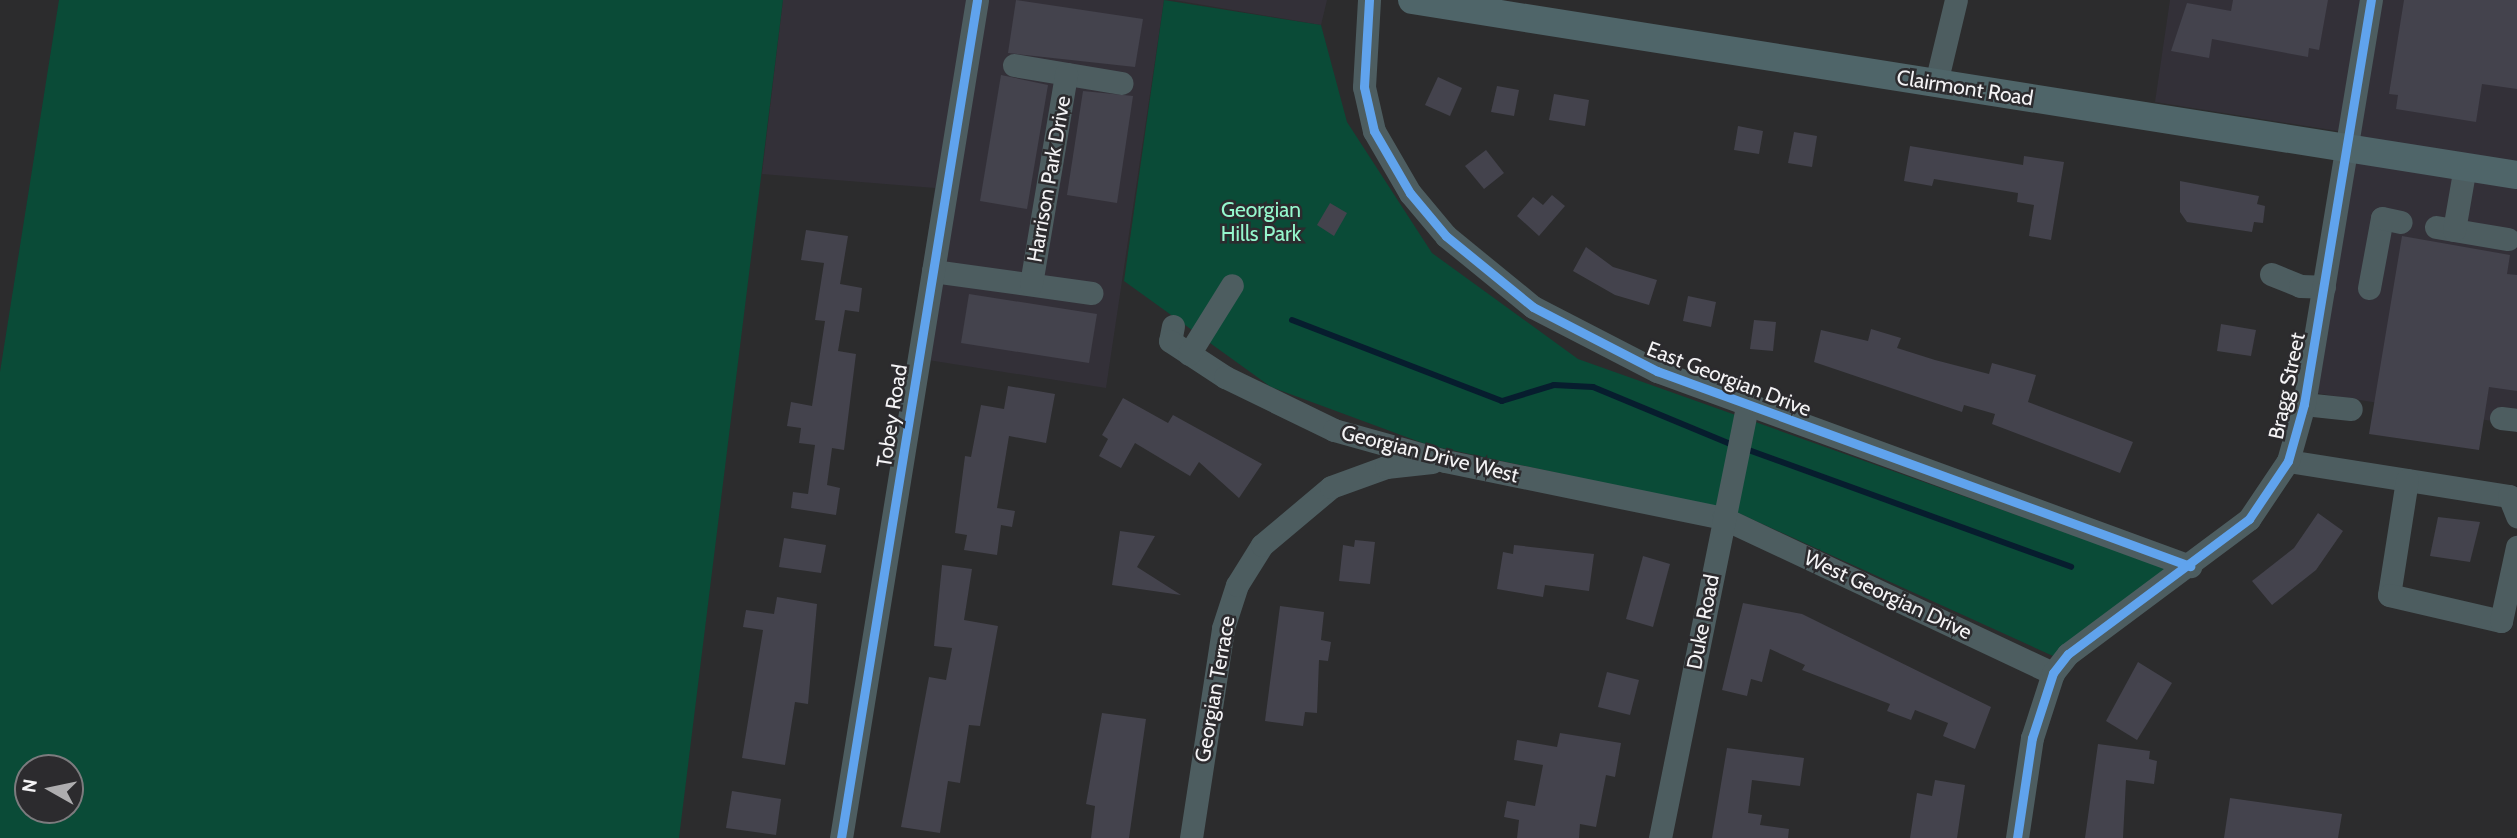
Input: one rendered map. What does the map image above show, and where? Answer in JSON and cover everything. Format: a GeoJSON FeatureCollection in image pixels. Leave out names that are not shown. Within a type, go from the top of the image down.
{"type":"FeatureCollection","features":[{"type":"Feature","properties":{"kind":"main road","name":"Clairmont Road"},"geometry":{"type":"LineString","coordinates":[[1412,0],[2517,175]]}},
{"type":"Feature","properties":{"kind":"street","name":"Tobey Road"},"geometry":{"type":"LineString","coordinates":[[841,838],[977,0]]}},
{"type":"Feature","properties":{"kind":"street","name":"East Georgian Drive"},"geometry":{"type":"LineString","coordinates":[[1369,0],[1363,64],[1368,115],[1410,193],[1446,236],[1565,329],[1747,406],[2190,566]]}},
{"type":"Feature","properties":{"kind":"street"},"geometry":{"type":"LineString","coordinates":[[1936,83],[1956,0]]}},
{"type":"Feature","properties":{"kind":"street","name":"Bragg Street"},"geometry":{"type":"LineString","coordinates":[[2017,838],[2032,738],[2053,673],[2068,654],[2190,566],[2249,519],[2288,461],[2304,404],[2371,0]]}},
{"type":"Feature","properties":{"kind":"street","name":"Harrison Park Drive"},"geometry":{"type":"LineString","coordinates":[[1014,65],[1121,83]]}},
{"type":"Feature","properties":{"kind":"street","name":"Harrison Park Drive"},"geometry":{"type":"LineString","coordinates":[[1031,284],[1066,74]]}},
{"type":"Feature","properties":{"kind":"street"},"geometry":{"type":"LineString","coordinates":[[2465,166],[2445,228],[2508,239]]}},
{"type":"Feature","properties":{"kind":"street"},"geometry":{"type":"LineString","coordinates":[[2369,288],[2382,218],[2401,222]]}},
{"type":"Feature","properties":{"kind":"street","name":"Harrison Park Drive"},"geometry":{"type":"LineString","coordinates":[[933,271],[1091,293]]}},
{"type":"Feature","properties":{"kind":"street"},"geometry":{"type":"LineString","coordinates":[[2271,274],[2300,286],[2324,287]]}},
{"type":"Feature","properties":{"kind":"street"},"geometry":{"type":"LineString","coordinates":[[1189,354],[1232,285]]}},
{"type":"Feature","properties":{"kind":"street","name":"Georgian Drive West"},"geometry":{"type":"LineString","coordinates":[[1173,326],[1171,341],[1189,354],[1334,430],[1444,460],[1723,518]]}},
{"type":"Feature","properties":{"kind":"street"},"geometry":{"type":"LineString","coordinates":[[2304,404],[2351,409]]}},
{"type":"Feature","properties":{"kind":"street","name":"Duke Road"},"geometry":{"type":"LineString","coordinates":[[1660,838],[1747,406]]}},
{"type":"Feature","properties":{"kind":"street","name":"Georgian Terrace"},"geometry":{"type":"LineString","coordinates":[[1191,838],[1223,628],[1237,585],[1262,545],[1331,487],[1386,467],[1444,460]]}},
{"type":"Feature","properties":{"kind":"street"},"geometry":{"type":"LineString","coordinates":[[2288,461],[2509,496],[2517,516]]}},
{"type":"Feature","properties":{"kind":"street"},"geometry":{"type":"LineString","coordinates":[[2407,480],[2389,594],[2501,621],[2517,547]]}},
{"type":"Feature","properties":{"kind":"street","name":"West Georgian Drive"},"geometry":{"type":"LineString","coordinates":[[1723,518],[2053,673]]}},
{"type":"Feature","properties":{"kind":"shaded area"},"geometry":{"type":"Polygon","coordinates":[[[783,0],[1164,0],[1106,388],[909,357],[935,188],[762,174],[783,0]]]}},
{"type":"Feature","properties":{"kind":"shaded area"},"geometry":{"type":"Polygon","coordinates":[[[1174,0],[1327,0],[1321,25],[1174,0]]]}},
{"type":"Feature","properties":{"kind":"shaded area"},"geometry":{"type":"Polygon","coordinates":[[[2170,0],[2517,0],[2517,425],[2309,392],[2350,133],[2155,102],[2170,0]]]}},
{"type":"Feature","properties":{"kind":"green space"},"geometry":{"type":"Polygon","coordinates":[[[59,0],[783,0],[679,838],[0,838],[0,372],[59,0]]]}},
{"type":"Feature","properties":{"kind":"green space","name":"Georgian Hills Park"},"geometry":{"type":"Polygon","coordinates":[[[1164,0],[1321,25],[1347,122],[1432,253],[1578,359],[2174,571],[2053,656],[1734,511],[1428,445],[1271,387],[1124,281],[1164,0]]]}},
{"type":"Feature","properties":{"kind":"building"},"geometry":{"type":"Polygon","coordinates":[[[1016,0],[1143,19],[1135,67],[1008,53],[1016,0]]]}},
{"type":"Feature","properties":{"kind":"building"},"geometry":{"type":"Polygon","coordinates":[[[2233,0],[2328,0],[2319,50],[2309,48],[2308,57],[2212,39],[2209,58],[2171,51],[2187,3],[2231,11],[2233,0]]]}},
{"type":"Feature","properties":{"kind":"building"},"geometry":{"type":"Polygon","coordinates":[[[2404,0],[2517,0],[2517,89],[2482,84],[2476,122],[2396,109],[2398,95],[2389,94],[2404,0]]]}},
{"type":"Feature","properties":{"kind":"building"},"geometry":{"type":"Polygon","coordinates":[[[1001,75],[1048,85],[1027,209],[980,201],[1001,75]]]}},
{"type":"Feature","properties":{"kind":"building"},"geometry":{"type":"Polygon","coordinates":[[[1438,77],[1462,88],[1450,116],[1425,105],[1438,77]]]}},
{"type":"Feature","properties":{"kind":"building"},"geometry":{"type":"Polygon","coordinates":[[[1497,86],[1519,90],[1514,116],[1491,112],[1497,86]]]}},
{"type":"Feature","properties":{"kind":"building"},"geometry":{"type":"Polygon","coordinates":[[[1083,91],[1133,96],[1117,203],[1067,195],[1083,91]]]}},
{"type":"Feature","properties":{"kind":"building"},"geometry":{"type":"Polygon","coordinates":[[[1554,94],[1589,100],[1585,126],[1549,120],[1554,94]]]}},
{"type":"Feature","properties":{"kind":"building"},"geometry":{"type":"Polygon","coordinates":[[[1738,126],[1763,131],[1759,154],[1734,150],[1738,126]]]}},
{"type":"Feature","properties":{"kind":"building"},"geometry":{"type":"Polygon","coordinates":[[[1794,132],[1817,136],[1812,167],[1788,163],[1794,132]]]}},
{"type":"Feature","properties":{"kind":"building"},"geometry":{"type":"Polygon","coordinates":[[[1910,146],[2023,165],[2024,156],[2064,162],[2051,240],[2029,236],[2034,205],[2017,202],[2018,193],[1934,179],[1932,186],[1904,181],[1910,146]]]}},
{"type":"Feature","properties":{"kind":"building"},"geometry":{"type":"Polygon","coordinates":[[[1486,150],[1504,173],[1484,189],[1465,166],[1486,150]]]}},
{"type":"Feature","properties":{"kind":"building"},"geometry":{"type":"Polygon","coordinates":[[[2180,181],[2259,196],[2257,204],[2265,206],[2263,223],[2254,222],[2252,232],[2187,222],[2180,212],[2180,181]]]}},
{"type":"Feature","properties":{"kind":"building"},"geometry":{"type":"Polygon","coordinates":[[[1552,195],[1565,206],[1539,236],[1517,216],[1533,197],[1543,205],[1552,195]]]}},
{"type":"Feature","properties":{"kind":"building"},"geometry":{"type":"Polygon","coordinates":[[[1330,203],[1347,213],[1334,236],[1317,225],[1330,203]]]}},
{"type":"Feature","properties":{"kind":"building"},"geometry":{"type":"Polygon","coordinates":[[[806,230],[848,236],[840,284],[862,288],[859,312],[845,310],[838,351],[856,354],[844,450],[832,448],[827,485],[840,488],[836,515],[791,508],[793,492],[808,494],[815,445],[799,443],[801,428],[787,426],[791,402],[812,406],[825,321],[815,320],[824,263],[801,260],[806,230]]]}},
{"type":"Feature","properties":{"kind":"building"},"geometry":{"type":"Polygon","coordinates":[[[2402,236],[2510,255],[2507,274],[2517,275],[2517,391],[2489,387],[2479,450],[2369,434],[2402,236]]]}},
{"type":"Feature","properties":{"kind":"building"},"geometry":{"type":"Polygon","coordinates":[[[1586,247],[1613,267],[1657,280],[1649,305],[1615,295],[1573,271],[1586,247]]]}},
{"type":"Feature","properties":{"kind":"building"},"geometry":{"type":"Polygon","coordinates":[[[969,294],[1097,314],[1089,363],[961,343],[969,294]]]}},
{"type":"Feature","properties":{"kind":"building"},"geometry":{"type":"Polygon","coordinates":[[[1688,296],[1716,302],[1711,327],[1683,321],[1688,296]]]}},
{"type":"Feature","properties":{"kind":"building"},"geometry":{"type":"Polygon","coordinates":[[[1754,320],[1776,322],[1773,351],[1750,349],[1754,320]]]}},
{"type":"Feature","properties":{"kind":"building"},"geometry":{"type":"Polygon","coordinates":[[[2221,324],[2256,330],[2251,356],[2217,351],[2221,324]]]}},
{"type":"Feature","properties":{"kind":"building"},"geometry":{"type":"Polygon","coordinates":[[[1871,329],[1901,338],[1897,348],[1935,360],[1989,374],[1992,363],[2036,375],[2028,402],[2133,442],[2120,473],[1992,424],[1995,414],[1964,405],[1962,412],[1814,362],[1821,330],[1868,341],[1871,329]]]}},
{"type":"Feature","properties":{"kind":"building"},"geometry":{"type":"Polygon","coordinates":[[[1008,386],[1055,394],[1046,443],[1009,436],[997,508],[1015,511],[1012,527],[1001,525],[997,555],[964,550],[967,535],[955,533],[965,456],[971,457],[981,405],[1004,409],[1008,386]]]}},
{"type":"Feature","properties":{"kind":"building"},"geometry":{"type":"Polygon","coordinates":[[[1123,398],[1168,423],[1173,415],[1262,464],[1239,498],[1199,462],[1190,476],[1135,443],[1121,468],[1099,456],[1108,439],[1102,435],[1123,398]]]}},
{"type":"Feature","properties":{"kind":"building"},"geometry":{"type":"Polygon","coordinates":[[[2318,513],[2343,531],[2316,570],[2272,605],[2252,581],[2294,548],[2318,513]]]}},
{"type":"Feature","properties":{"kind":"building"},"geometry":{"type":"Polygon","coordinates":[[[2438,517],[2480,522],[2470,562],[2430,556],[2438,517]]]}},
{"type":"Feature","properties":{"kind":"building"},"geometry":{"type":"Polygon","coordinates":[[[1120,531],[1155,536],[1137,567],[1181,595],[1112,585],[1120,531]]]}},
{"type":"Feature","properties":{"kind":"building"},"geometry":{"type":"Polygon","coordinates":[[[784,538],[826,545],[821,573],[779,567],[784,538]]]}},
{"type":"Feature","properties":{"kind":"building"},"geometry":{"type":"Polygon","coordinates":[[[1355,540],[1375,542],[1370,584],[1339,581],[1343,545],[1354,547],[1355,540]]]}},
{"type":"Feature","properties":{"kind":"building"},"geometry":{"type":"Polygon","coordinates":[[[1514,545],[1594,554],[1589,591],[1545,585],[1543,597],[1497,589],[1503,552],[1513,554],[1514,545]]]}},
{"type":"Feature","properties":{"kind":"building"},"geometry":{"type":"Polygon","coordinates":[[[1643,556],[1670,564],[1653,627],[1626,619],[1643,556]]]}},
{"type":"Feature","properties":{"kind":"building"},"geometry":{"type":"Polygon","coordinates":[[[942,565],[972,569],[964,620],[998,626],[980,726],[969,725],[960,783],[948,781],[940,833],[901,827],[929,677],[946,680],[952,648],[934,646],[942,565]]]}},
{"type":"Feature","properties":{"kind":"building"},"geometry":{"type":"Polygon","coordinates":[[[777,597],[817,604],[808,704],[795,702],[785,765],[742,758],[763,630],[743,627],[746,610],[774,614],[777,597]]]}},
{"type":"Feature","properties":{"kind":"building"},"geometry":{"type":"Polygon","coordinates":[[[1743,603],[1802,614],[1991,707],[1975,749],[1943,736],[1948,723],[1915,710],[1911,720],[1887,711],[1890,704],[1802,670],[1805,665],[1770,649],[1762,682],[1751,679],[1747,696],[1722,690],[1743,603]]]}},
{"type":"Feature","properties":{"kind":"building"},"geometry":{"type":"Polygon","coordinates":[[[1280,606],[1324,612],[1321,640],[1331,642],[1328,661],[1319,660],[1317,713],[1305,712],[1303,726],[1265,721],[1280,606]]]}},
{"type":"Feature","properties":{"kind":"building"},"geometry":{"type":"Polygon","coordinates":[[[2138,662],[2172,683],[2137,740],[2106,721],[2138,662]]]}},
{"type":"Feature","properties":{"kind":"building"},"geometry":{"type":"Polygon","coordinates":[[[1607,672],[1639,680],[1630,715],[1598,707],[1607,672]]]}},
{"type":"Feature","properties":{"kind":"building"},"geometry":{"type":"Polygon","coordinates":[[[1102,713],[1146,719],[1129,838],[1091,838],[1095,806],[1086,804],[1102,713]]]}},
{"type":"Feature","properties":{"kind":"building"},"geometry":{"type":"Polygon","coordinates":[[[1560,733],[1621,743],[1615,777],[1606,775],[1596,827],[1580,824],[1579,838],[1517,838],[1519,820],[1504,817],[1507,801],[1535,806],[1543,765],[1514,760],[1517,740],[1557,747],[1560,733]]]}},
{"type":"Feature","properties":{"kind":"building"},"geometry":{"type":"Polygon","coordinates":[[[2098,744],[2150,751],[2149,759],[2157,761],[2154,784],[2126,780],[2123,838],[2085,838],[2098,744]]]}},
{"type":"Feature","properties":{"kind":"building"},"geometry":{"type":"Polygon","coordinates":[[[1727,748],[1804,758],[1800,786],[1752,780],[1748,813],[1762,815],[1760,825],[1789,829],[1788,838],[1712,838],[1727,748]]]}},
{"type":"Feature","properties":{"kind":"building"},"geometry":{"type":"Polygon","coordinates":[[[1935,780],[1965,785],[1957,838],[1910,838],[1917,793],[1932,796],[1935,780]]]}},
{"type":"Feature","properties":{"kind":"building"},"geometry":{"type":"Polygon","coordinates":[[[732,791],[781,799],[776,835],[726,828],[732,791]]]}},
{"type":"Feature","properties":{"kind":"building"},"geometry":{"type":"Polygon","coordinates":[[[2230,798],[2342,814],[2338,838],[2224,838],[2230,798]]]}},
{"type":"Feature","properties":{"kind":"waterway"},"geometry":{"type":"LineString","coordinates":[[1292,320],[1502,401],[1554,385],[1593,387],[1733,445]]}},
{"type":"Feature","properties":{"kind":"waterway"},"geometry":{"type":"LineString","coordinates":[[1743,448],[2071,567]]}},
{"type":"Feature","properties":{"kind":"cycle path"},"geometry":{"type":"LineString","coordinates":[[841,838],[977,0]]}},
{"type":"Feature","properties":{"kind":"cycle path"},"geometry":{"type":"LineString","coordinates":[[1369,0],[1364,87],[1374,131],[1410,193],[1446,236],[1533,307],[1657,371],[2190,566]]}},
{"type":"Feature","properties":{"kind":"cycle path"},"geometry":{"type":"LineString","coordinates":[[2017,838],[2032,738],[2053,673],[2068,654],[2249,519],[2288,461],[2304,404],[2371,0]]}}]}
